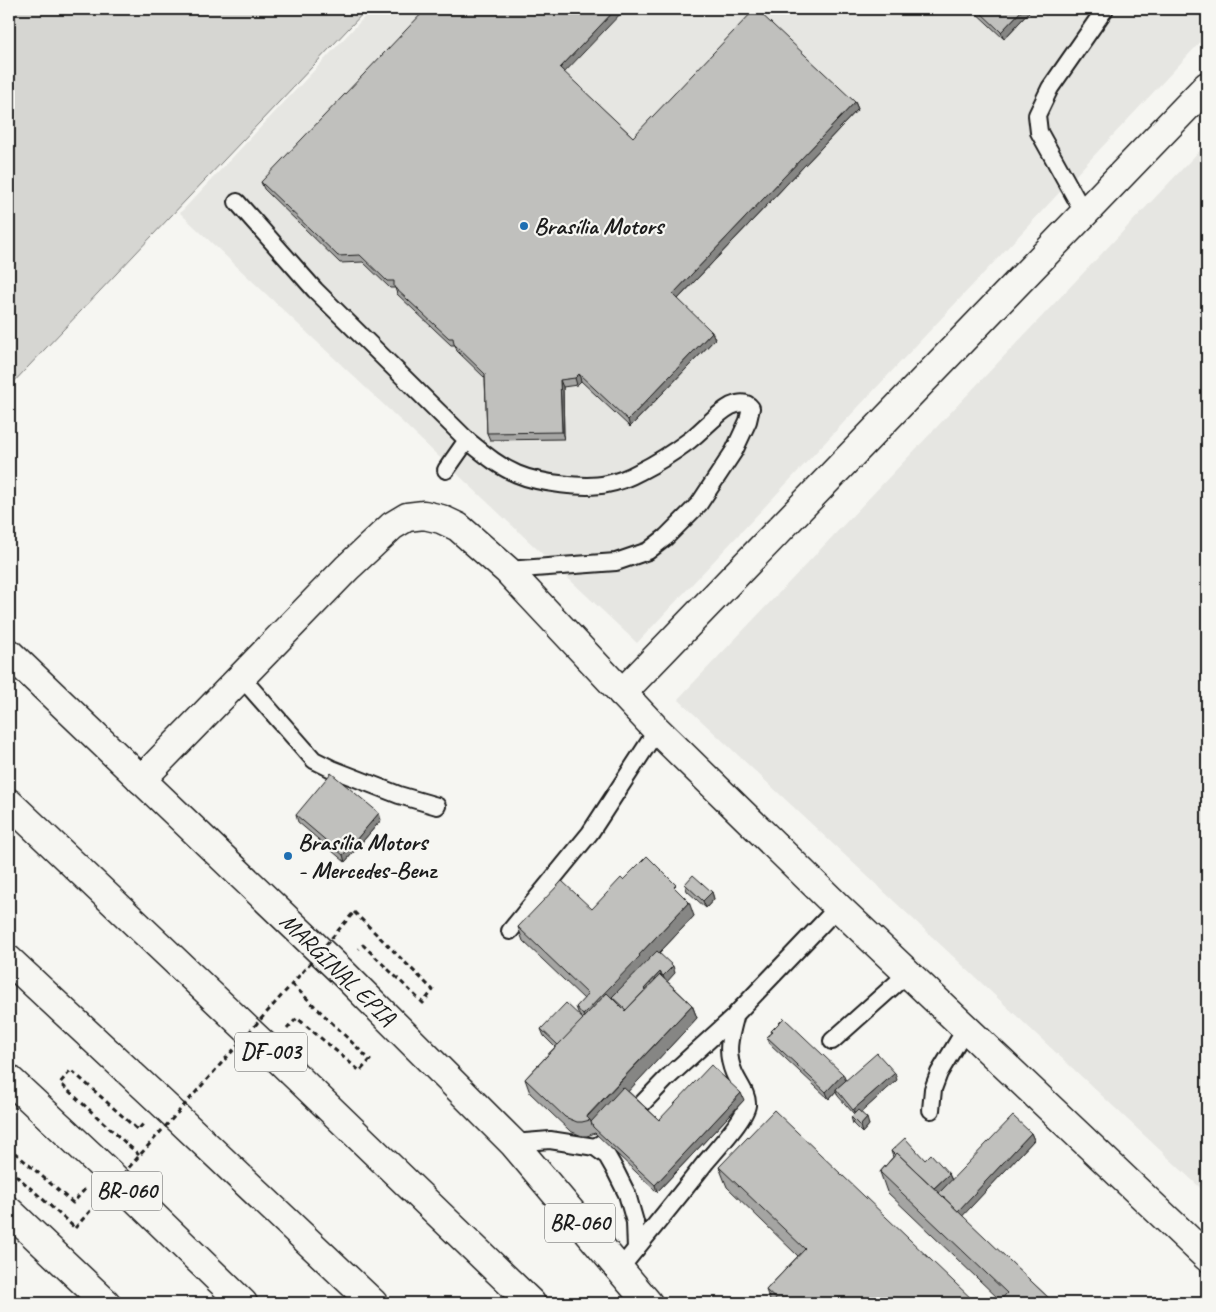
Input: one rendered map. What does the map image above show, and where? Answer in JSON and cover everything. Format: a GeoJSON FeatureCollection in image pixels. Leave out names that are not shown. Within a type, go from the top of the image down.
{"type":"FeatureCollection","features":[{"type":"Feature","properties":{"kind":"main road"},"geometry":{"type":"LineString","coordinates":[[622,693],[1207,86]]}},
{"type":"Feature","properties":{"kind":"main road"},"geometry":{"type":"LineString","coordinates":[[141,780],[347,568],[392,526],[407,517],[424,515],[441,519],[458,527],[507,570],[657,730],[838,908],[1207,1257]]}},
{"type":"Feature","properties":{"kind":"main road","name":"MARGINAL EPIA"},"geometry":{"type":"LineString","coordinates":[[9,654],[341,971],[628,1259],[648,1303]]}},
{"type":"Feature","properties":{"kind":"main road","name":"DF-003"},"geometry":{"type":"LineString","coordinates":[[9,803],[268,1049],[531,1303]]}},
{"type":"Feature","properties":{"kind":"main road"},"geometry":{"type":"LineString","coordinates":[[9,960],[372,1303]]}},
{"type":"Feature","properties":{"kind":"main road","name":"BR-060"},"geometry":{"type":"LineString","coordinates":[[9,1079],[243,1303]]}},
{"type":"Feature","properties":{"kind":"main road"},"geometry":{"type":"LineString","coordinates":[[9,1211],[106,1303]]}},
{"type":"Feature","properties":{"kind":"lane"},"geometry":{"type":"LineString","coordinates":[[1084,213],[1039,132],[1037,114],[1050,88],[1105,9]]}},
{"type":"Feature","properties":{"kind":"lane"},"geometry":{"type":"LineString","coordinates":[[237,202],[315,290],[468,440],[492,461],[518,475],[543,482],[584,486],[607,484],[637,473],[665,458],[730,407],[746,403],[751,408],[748,421],[734,451],[699,504],[666,537],[648,551],[616,562],[507,570]]}},
{"type":"Feature","properties":{"kind":"lane"},"geometry":{"type":"LineString","coordinates":[[446,470],[468,440]]}},
{"type":"Feature","properties":{"kind":"lane"},"geometry":{"type":"LineString","coordinates":[[240,677],[314,760],[390,792],[437,806]]}},
{"type":"Feature","properties":{"kind":"lane"},"geometry":{"type":"LineString","coordinates":[[510,931],[590,833],[657,730]]}},
{"type":"Feature","properties":{"kind":"lane"},"geometry":{"type":"LineString","coordinates":[[594,1147],[607,1140],[666,1079],[736,1014],[838,908]]}},
{"type":"Feature","properties":{"kind":"lane"},"geometry":{"type":"LineString","coordinates":[[832,1040],[908,973]]}},
{"type":"Feature","properties":{"kind":"lane"},"geometry":{"type":"LineString","coordinates":[[628,1259],[744,1112],[746,1099],[729,1056],[729,1036],[736,1014]]}},
{"type":"Feature","properties":{"kind":"lane"},"geometry":{"type":"LineString","coordinates":[[931,1110],[933,1089],[939,1074],[966,1028]]}},
{"type":"Feature","properties":{"kind":"lane"},"geometry":{"type":"LineString","coordinates":[[513,1143],[550,1140],[594,1147],[607,1156],[627,1194],[635,1222],[628,1259]]}},
{"type":"Feature","properties":{"kind":"path"},"geometry":{"type":"LineString","coordinates":[[9,1169],[75,1228],[354,912],[433,990],[423,1003],[363,945],[341,971]]}},
{"type":"Feature","properties":{"kind":"path"},"geometry":{"type":"LineString","coordinates":[[268,1049],[297,1018],[360,1071],[370,1060],[292,984]]}},
{"type":"Feature","properties":{"kind":"path"},"geometry":{"type":"LineString","coordinates":[[139,1155],[60,1083],[71,1070],[138,1130],[162,1103]]}},
{"type":"Feature","properties":{"kind":"path"},"geometry":{"type":"LineString","coordinates":[[9,1158],[14,1152],[73,1203],[103,1167]]}},
{"type":"Feature","properties":{"kind":"shaded area"},"geometry":{"type":"Polygon","coordinates":[[[9,9],[367,9],[9,387],[9,9]]]}},
{"type":"Feature","properties":{"kind":"shaded area"},"geometry":{"type":"Polygon","coordinates":[[[372,9],[1207,9],[1207,35],[637,643],[180,213],[372,9]]]}},
{"type":"Feature","properties":{"kind":"shaded area"},"geometry":{"type":"Polygon","coordinates":[[[1207,143],[1207,1194],[678,699],[1207,143]]]}},
{"type":"Feature","properties":{"kind":"building","name":"Brasília Motors"},"geometry":{"type":"Polygon","coordinates":[[[426,9],[616,9],[560,68],[633,137],[755,9],[855,102],[673,294],[712,332],[628,420],[579,374],[575,378],[560,380],[562,432],[487,433],[485,374],[454,344],[453,338],[449,338],[394,287],[394,281],[387,281],[360,255],[338,256],[261,182],[426,9]]]}},
{"type":"Feature","properties":{"kind":"building"},"geometry":{"type":"Polygon","coordinates":[[[977,9],[1023,9],[1001,32],[977,9]]]}},
{"type":"Feature","properties":{"kind":"building"},"geometry":{"type":"Polygon","coordinates":[[[331,773],[379,813],[343,855],[296,815],[331,773]]]}},
{"type":"Feature","properties":{"kind":"building"},"geometry":{"type":"Polygon","coordinates":[[[647,856],[676,885],[674,887],[689,902],[583,1015],[576,1007],[588,994],[518,927],[562,881],[592,909],[621,878],[623,880],[647,856]]]}},
{"type":"Feature","properties":{"kind":"building"},"geometry":{"type":"Polygon","coordinates":[[[693,875],[712,892],[703,901],[685,884],[693,875]]]}},
{"type":"Feature","properties":{"kind":"building"},"geometry":{"type":"Polygon","coordinates":[[[657,951],[673,966],[663,976],[660,972],[626,1010],[612,997],[657,951]]]}},
{"type":"Feature","properties":{"kind":"building"},"geometry":{"type":"Polygon","coordinates":[[[660,975],[692,1005],[588,1115],[587,1117],[590,1120],[577,1122],[565,1117],[525,1079],[607,993],[625,1011],[660,975]]]}},
{"type":"Feature","properties":{"kind":"building"},"geometry":{"type":"Polygon","coordinates":[[[566,1003],[583,1019],[558,1045],[541,1029],[566,1003]]]}},
{"type":"Feature","properties":{"kind":"building"},"geometry":{"type":"Polygon","coordinates":[[[784,1018],[843,1074],[826,1092],[767,1037],[784,1018]]]}},
{"type":"Feature","properties":{"kind":"building"},"geometry":{"type":"Polygon","coordinates":[[[877,1053],[895,1073],[853,1110],[836,1089],[877,1053]]]}},
{"type":"Feature","properties":{"kind":"building"},"geometry":{"type":"Polygon","coordinates":[[[711,1065],[741,1093],[655,1185],[593,1127],[591,1122],[623,1087],[659,1120],[711,1065]]]}},
{"type":"Feature","properties":{"kind":"building"},"geometry":{"type":"Polygon","coordinates":[[[774,1110],[976,1303],[780,1303],[766,1290],[805,1249],[719,1167],[774,1110]]]}},
{"type":"Feature","properties":{"kind":"building"},"geometry":{"type":"Polygon","coordinates":[[[858,1110],[867,1118],[860,1126],[851,1117],[858,1110]]]}},
{"type":"Feature","properties":{"kind":"building"},"geometry":{"type":"Polygon","coordinates":[[[1013,1116],[1031,1133],[958,1211],[939,1193],[1013,1116]]]}},
{"type":"Feature","properties":{"kind":"building"},"geometry":{"type":"Polygon","coordinates":[[[905,1138],[925,1160],[931,1154],[949,1174],[934,1188],[897,1153],[895,1155],[891,1151],[905,1138]]]}},
{"type":"Feature","properties":{"kind":"building"},"geometry":{"type":"Polygon","coordinates":[[[897,1153],[1054,1303],[998,1303],[1007,1293],[880,1172],[897,1153]]]}},
{"type":"Feature","properties":{"kind":"place","name":"Brasília Motors"},"geometry":{"type":"Point","coordinates":[524,226]}},
{"type":"Feature","properties":{"kind":"place","name":"Brasília Motors - Mercedes-Benz"},"geometry":{"type":"Point","coordinates":[288,856]}}]}
